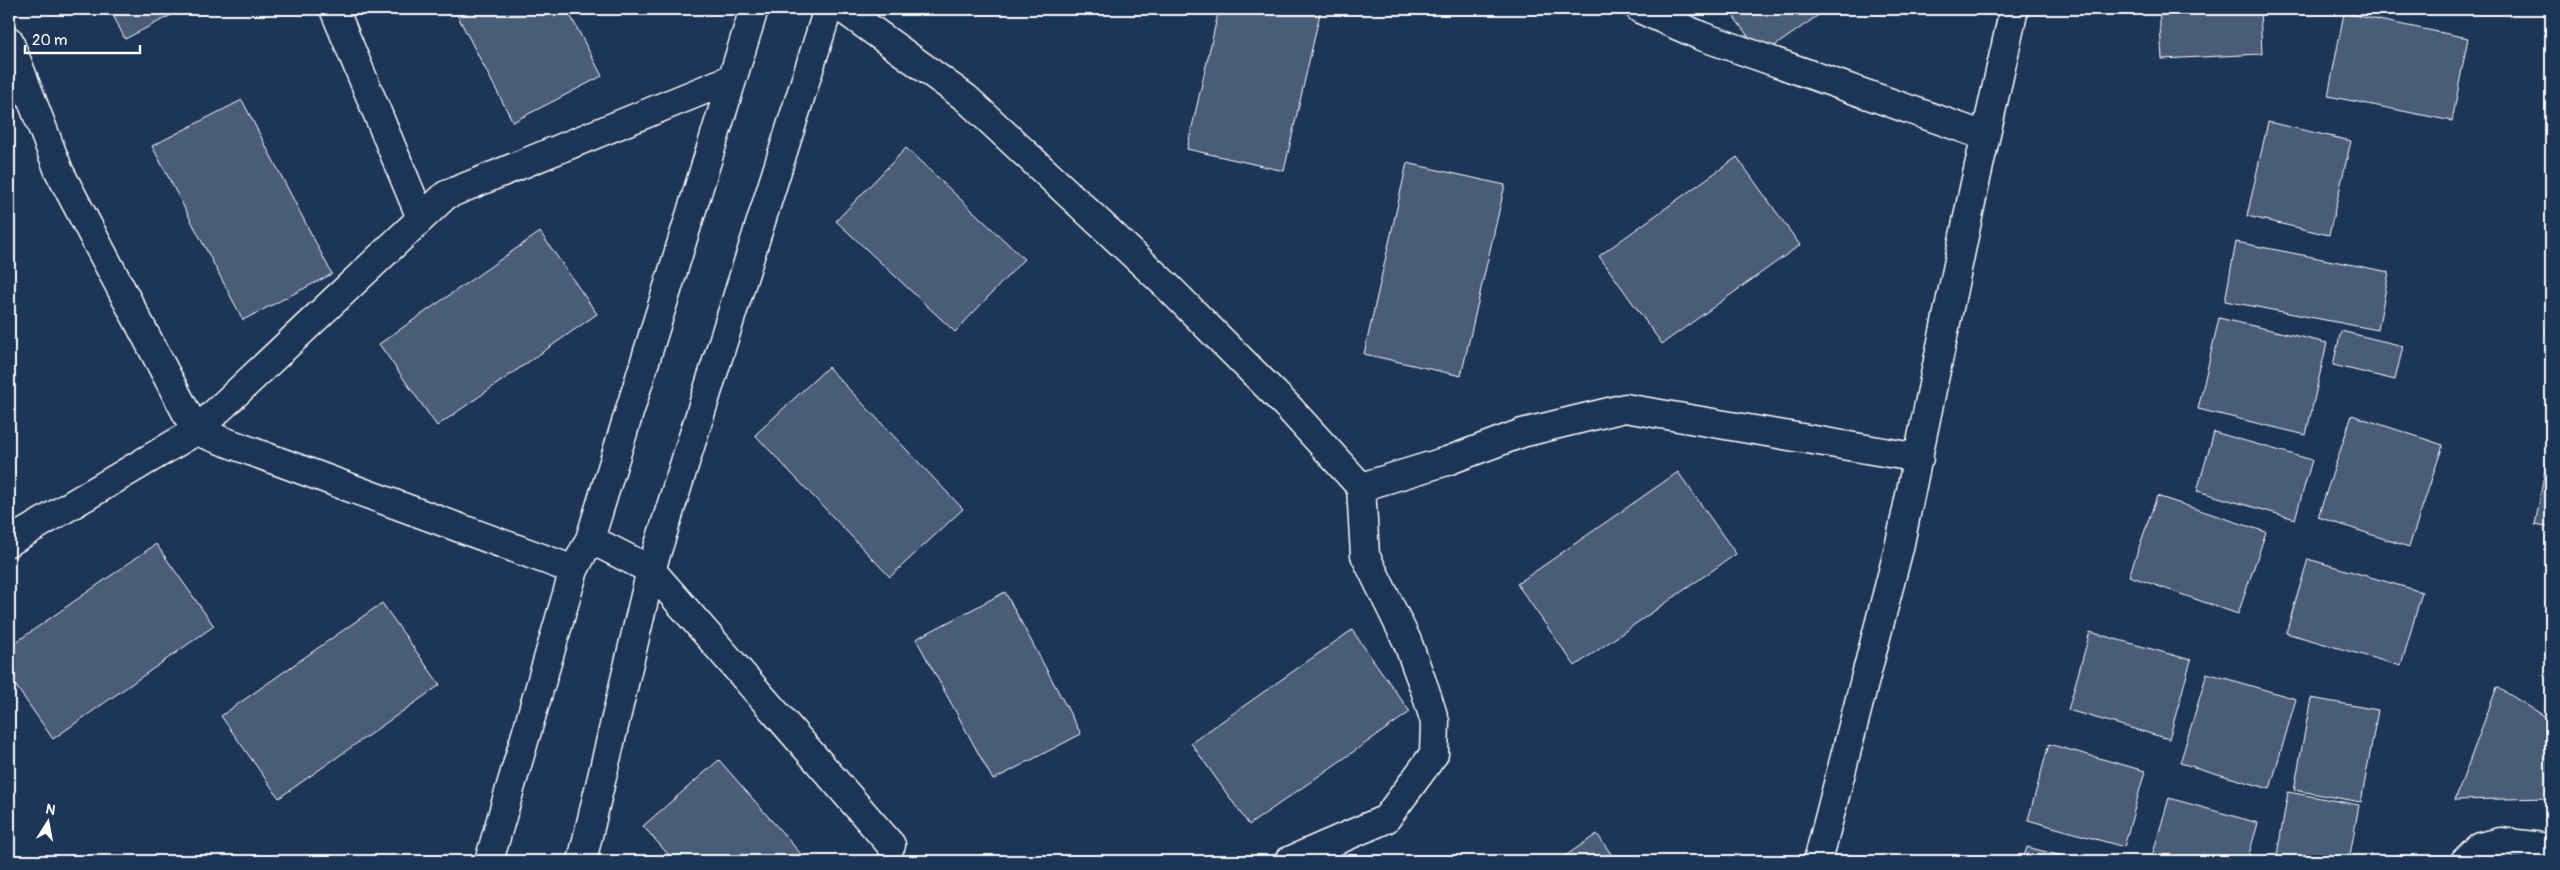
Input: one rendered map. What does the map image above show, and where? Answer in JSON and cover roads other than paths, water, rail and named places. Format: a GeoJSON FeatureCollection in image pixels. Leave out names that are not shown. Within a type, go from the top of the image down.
{"type":"FeatureCollection","features":[{"type":"Feature","properties":{"kind":"street"},"geometry":{"type":"LineString","coordinates":[[334,9],[421,218]]}},
{"type":"Feature","properties":{"kind":"street"},"geometry":{"type":"LineString","coordinates":[[489,861],[574,570],[590,539],[754,9]]}},
{"type":"Feature","properties":{"kind":"street"},"geometry":{"type":"LineString","coordinates":[[582,861],[651,570],[828,9]]}},
{"type":"Feature","properties":{"kind":"street"},"geometry":{"type":"LineString","coordinates":[[843,9],[966,98],[1172,292],[1289,408],[1362,487],[1365,555],[1407,641],[1425,690],[1435,722],[1434,754],[1386,819],[1289,861]]}},
{"type":"Feature","properties":{"kind":"street"},"geometry":{"type":"LineString","coordinates":[[1640,9],[1710,40],[1985,136]]}},
{"type":"Feature","properties":{"kind":"street"},"geometry":{"type":"LineString","coordinates":[[1818,861],[1900,548],[1985,136],[2014,9]]}},
{"type":"Feature","properties":{"kind":"street"},"geometry":{"type":"LineString","coordinates":[[9,41],[59,171],[196,431],[574,570]]}},
{"type":"Feature","properties":{"kind":"street"},"geometry":{"type":"LineString","coordinates":[[9,542],[196,431],[446,195],[731,79]]}},
{"type":"Feature","properties":{"kind":"street"},"geometry":{"type":"LineString","coordinates":[[1362,487],[1448,461],[1522,433],[1625,408],[1919,458]]}},
{"type":"Feature","properties":{"kind":"street"},"geometry":{"type":"LineString","coordinates":[[590,539],[651,570],[891,845]]}},
{"type":"Feature","properties":{"kind":"street"},"geometry":{"type":"LineString","coordinates":[[2465,861],[2479,847],[2500,842],[2551,848]]}}]}
